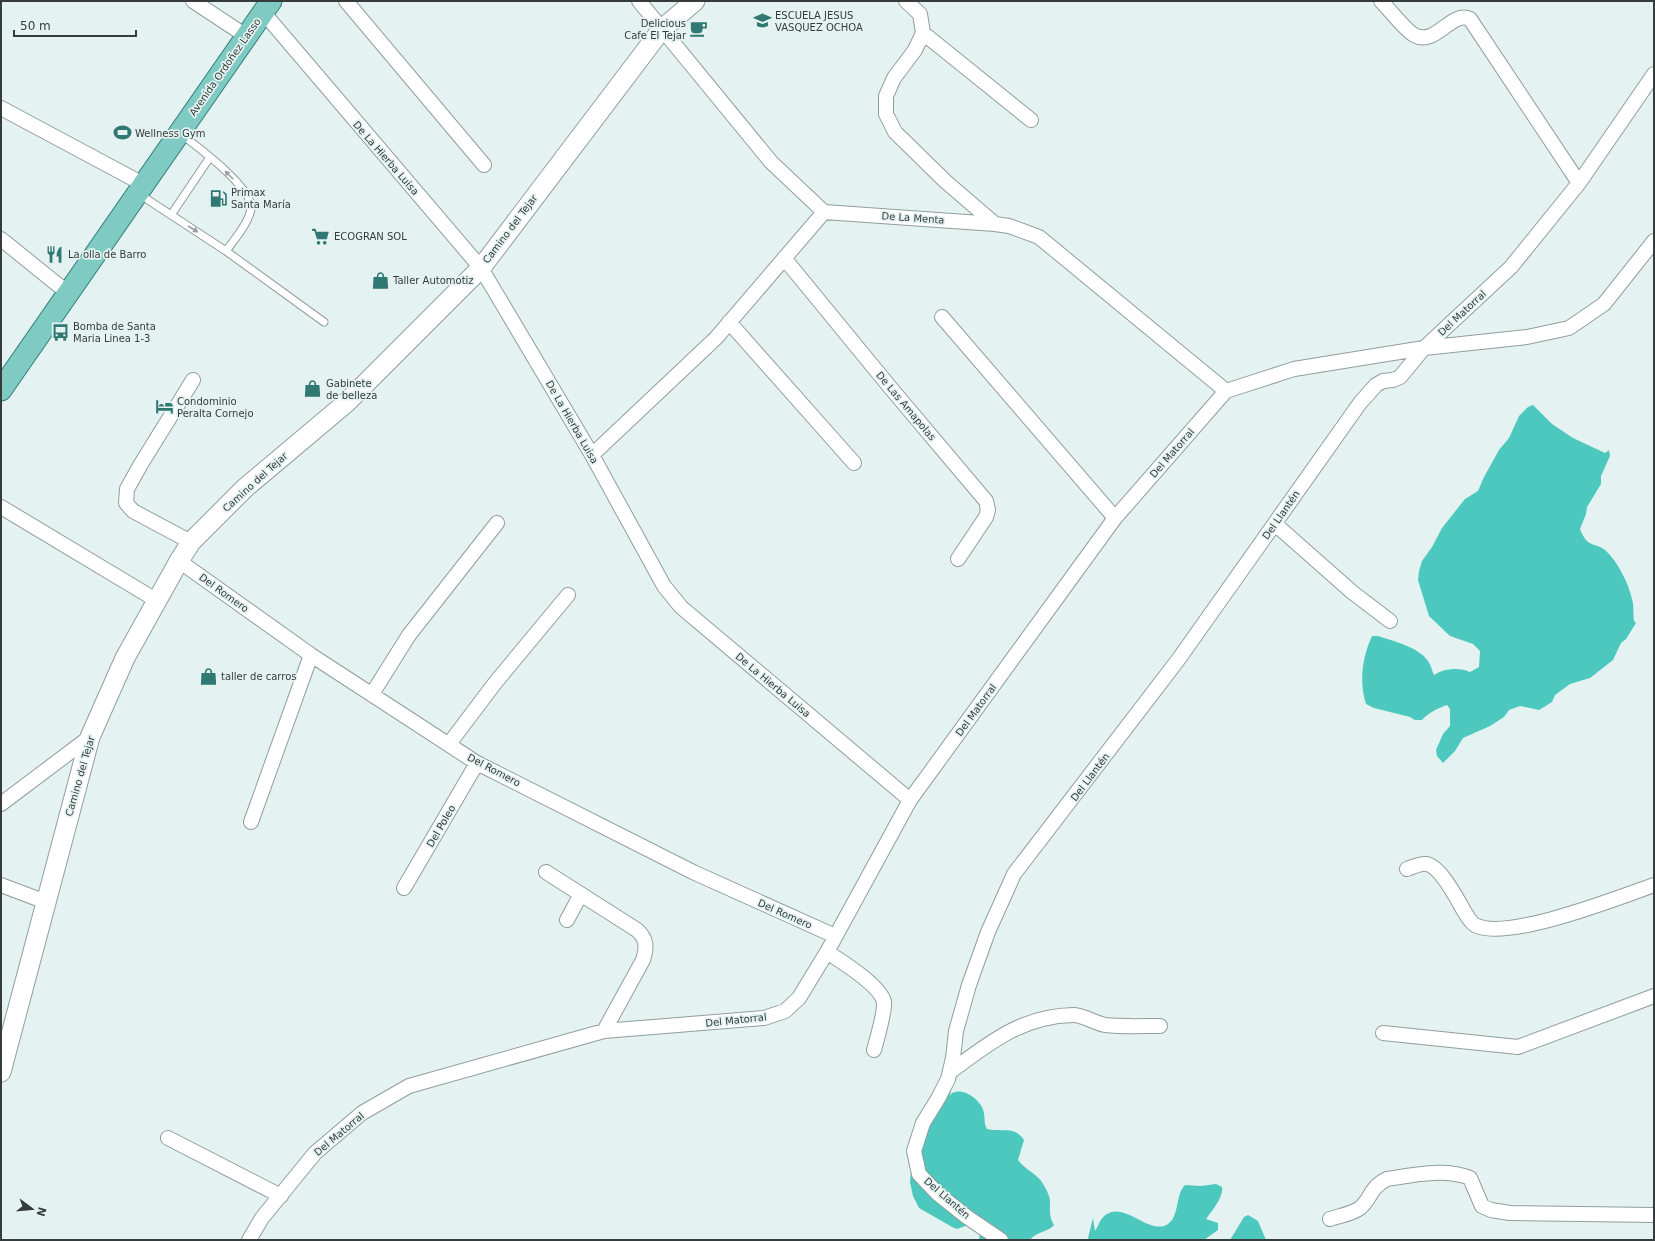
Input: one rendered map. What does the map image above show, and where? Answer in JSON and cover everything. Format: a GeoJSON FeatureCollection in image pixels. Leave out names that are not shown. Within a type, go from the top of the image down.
{"type":"FeatureCollection","features":[{"type":"Feature","properties":{"kind":"main road","name":"Avenida Ordoñez Lasso"},"geometry":{"type":"LineString","coordinates":[[1,390],[267,7]]}},
{"type":"Feature","properties":{"kind":"street"},"geometry":{"type":"LineString","coordinates":[[193,1],[246,36]]}},
{"type":"Feature","properties":{"kind":"street"},"geometry":{"type":"LineString","coordinates":[[346,1],[484,164]]}},
{"type":"Feature","properties":{"kind":"street"},"geometry":{"type":"LineString","coordinates":[[592,455],[716,338],[824,212],[771,162],[639,1]]}},
{"type":"Feature","properties":{"kind":"street","name":"Camino del Tejar"},"geometry":{"type":"LineString","coordinates":[[1,1072],[90,737],[126,658],[156,600],[191,542],[245,488],[346,402],[481,268],[662,29],[695,1]]}},
{"type":"Feature","properties":{"kind":"street"},"geometry":{"type":"LineString","coordinates":[[906,1],[920,14],[923,33],[915,50],[894,78],[886,96],[886,114],[896,132],[945,180],[995,224]]}},
{"type":"Feature","properties":{"kind":"street"},"geometry":{"type":"LineString","coordinates":[[1381,1],[1413,34],[1420,37],[1431,36],[1459,17],[1465,16],[1470,19],[1579,183]]}},
{"type":"Feature","properties":{"kind":"street","name":"De La Hierba Luisa"},"geometry":{"type":"LineString","coordinates":[[267,7],[481,268],[592,455],[664,586],[681,607],[910,800]]}},
{"type":"Feature","properties":{"kind":"street"},"geometry":{"type":"LineString","coordinates":[[923,33],[1031,120]]}},
{"type":"Feature","properties":{"kind":"street","name":"Del Matorral"},"geometry":{"type":"LineString","coordinates":[[1424,348],[1511,268],[1579,183],[1654,74]]}},
{"type":"Feature","properties":{"kind":"street"},"geometry":{"type":"LineString","coordinates":[[1,108],[140,188]]}},
{"type":"Feature","properties":{"kind":"street","name":"De La Menta"},"geometry":{"type":"LineString","coordinates":[[824,212],[995,224],[1009,226],[1039,237],[1226,391]]}},
{"type":"Feature","properties":{"kind":"street"},"geometry":{"type":"LineString","coordinates":[[1,239],[68,292]]}},
{"type":"Feature","properties":{"kind":"street"},"geometry":{"type":"LineString","coordinates":[[1226,391],[1294,369],[1424,348],[1527,337],[1569,328],[1604,304],[1654,241]]}},
{"type":"Feature","properties":{"kind":"street","name":"De Las Amapolas"},"geometry":{"type":"LineString","coordinates":[[784,258],[986,501],[988,510],[986,517],[958,559]]}},
{"type":"Feature","properties":{"kind":"street"},"geometry":{"type":"LineString","coordinates":[[942,317],[1115,518]]}},
{"type":"Feature","properties":{"kind":"street"},"geometry":{"type":"LineString","coordinates":[[729,322],[854,463]]}},
{"type":"Feature","properties":{"kind":"street","name":"Del Llantén"},"geometry":{"type":"LineString","coordinates":[[1000,1240],[937,1193],[919,1174],[914,1151],[923,1123],[939,1097],[950,1072],[956,1031],[969,985],[988,932],[1014,874],[1178,660],[1368,394],[1379,383],[1400,377],[1424,348]]}},
{"type":"Feature","properties":{"kind":"street"},"geometry":{"type":"LineString","coordinates":[[191,542],[133,511],[126,503],[127,489],[193,380]]}},
{"type":"Feature","properties":{"kind":"street","name":"Del Matorral"},"geometry":{"type":"LineString","coordinates":[[249,1240],[262,1218],[315,1153],[362,1113],[408,1086],[604,1031],[764,1018],[785,1011],[799,998],[827,952],[910,800],[1115,518],[1226,391]]}},
{"type":"Feature","properties":{"kind":"street"},"geometry":{"type":"LineString","coordinates":[[1,507],[156,600]]}},
{"type":"Feature","properties":{"kind":"street"},"geometry":{"type":"LineString","coordinates":[[372,694],[409,635],[497,523]]}},
{"type":"Feature","properties":{"kind":"street"},"geometry":{"type":"LineString","coordinates":[[1275,524],[1352,592],[1390,621]]}},
{"type":"Feature","properties":{"kind":"street","name":"Del Romero"},"geometry":{"type":"LineString","coordinates":[[179,561],[311,655],[478,763],[692,872],[835,936]]}},
{"type":"Feature","properties":{"kind":"street"},"geometry":{"type":"LineString","coordinates":[[449,744],[495,683],[568,595]]}},
{"type":"Feature","properties":{"kind":"street"},"geometry":{"type":"LineString","coordinates":[[251,822],[311,655]]}},
{"type":"Feature","properties":{"kind":"street"},"geometry":{"type":"LineString","coordinates":[[1,804],[90,737]]}},
{"type":"Feature","properties":{"kind":"street","name":"Del Poleo"},"geometry":{"type":"LineString","coordinates":[[404,888],[478,763]]}},
{"type":"Feature","properties":{"kind":"street"},"geometry":{"type":"LineString","coordinates":[[1407,869],[1418,865],[1427,864],[1435,867],[1470,920],[1475,925],[1487,929],[1505,928],[1564,917],[1654,885]]}},
{"type":"Feature","properties":{"kind":"street"},"geometry":{"type":"LineString","coordinates":[[546,872],[637,930],[642,935],[646,943],[646,951],[643,960],[604,1031]]}},
{"type":"Feature","properties":{"kind":"street"},"geometry":{"type":"LineString","coordinates":[[1,885],[46,902]]}},
{"type":"Feature","properties":{"kind":"street"},"geometry":{"type":"LineString","coordinates":[[567,920],[581,894]]}},
{"type":"Feature","properties":{"kind":"street"},"geometry":{"type":"LineString","coordinates":[[827,952],[843,962],[879,990],[884,1002],[874,1050]]}},
{"type":"Feature","properties":{"kind":"street"},"geometry":{"type":"LineString","coordinates":[[1383,1033],[1518,1047],[1654,996]]}},
{"type":"Feature","properties":{"kind":"street"},"geometry":{"type":"LineString","coordinates":[[950,1072],[993,1040],[1019,1026],[1044,1019],[1074,1015],[1105,1025],[1160,1026]]}},
{"type":"Feature","properties":{"kind":"street"},"geometry":{"type":"LineString","coordinates":[[168,1138],[281,1196]]}},
{"type":"Feature","properties":{"kind":"street"},"geometry":{"type":"LineString","coordinates":[[1330,1219],[1353,1212],[1360,1208],[1373,1189],[1387,1179],[1442,1173],[1459,1174],[1470,1178],[1482,1206],[1491,1210],[1510,1213],[1654,1215]]}},
{"type":"Feature","properties":{"kind":"lane"},"geometry":{"type":"LineString","coordinates":[[180,132],[230,175],[246,194],[251,206],[248,219],[226,251]]}},
{"type":"Feature","properties":{"kind":"lane"},"geometry":{"type":"LineString","coordinates":[[171,215],[210,157]]}},
{"type":"Feature","properties":{"kind":"lane"},"geometry":{"type":"LineString","coordinates":[[140,188],[171,215],[226,251],[324,322]]}},
{"type":"Feature","properties":{"kind":"shaded area"},"geometry":{"type":"Polygon","coordinates":[[[1533,405],[1552,424],[1573,438],[1605,453],[1609,450],[1610,456],[1601,476],[1601,484],[1587,507],[1580,529],[1588,542],[1605,550],[1618,566],[1630,593],[1633,604],[1634,621],[1636,623],[1626,639],[1621,643],[1613,660],[1590,678],[1570,684],[1555,695],[1552,702],[1539,710],[1520,706],[1509,710],[1504,717],[1490,726],[1463,738],[1455,751],[1443,763],[1437,756],[1436,750],[1443,734],[1450,726],[1450,709],[1447,705],[1433,711],[1422,720],[1415,720],[1410,717],[1374,708],[1366,704],[1362,679],[1366,653],[1372,636],[1378,636],[1412,648],[1424,656],[1430,664],[1434,675],[1442,671],[1452,669],[1462,669],[1470,672],[1479,667],[1480,651],[1473,644],[1450,636],[1429,616],[1418,580],[1419,571],[1422,561],[1432,547],[1442,528],[1465,499],[1478,491],[1499,450],[1509,438],[1519,416],[1528,407],[1533,405]]]}},
{"type":"Feature","properties":{"kind":"shaded area"},"geometry":{"type":"Polygon","coordinates":[[[952,1085],[950,1096],[952,1093],[961,1092],[969,1094],[979,1103],[984,1113],[987,1129],[1012,1131],[1021,1136],[1024,1140],[1018,1160],[1041,1181],[1047,1190],[1050,1199],[1052,1222],[1054,1225],[1052,1227],[1036,1235],[1030,1240],[979,1240],[980,1233],[971,1224],[957,1229],[919,1208],[913,1196],[910,1182],[911,1170],[923,1137],[952,1085]]]}},
{"type":"Feature","properties":{"kind":"shaded area"},"geometry":{"type":"Polygon","coordinates":[[[1216,1184],[1222,1187],[1221,1195],[1206,1219],[1218,1223],[1218,1230],[1204,1240],[1090,1240],[1088,1238],[1093,1218],[1095,1231],[1103,1218],[1107,1214],[1114,1211],[1122,1212],[1146,1223],[1161,1227],[1168,1224],[1172,1220],[1180,1194],[1185,1185],[1201,1186],[1216,1184]]]}},
{"type":"Feature","properties":{"kind":"shaded area"},"geometry":{"type":"Polygon","coordinates":[[[1248,1215],[1258,1221],[1266,1240],[1230,1240],[1244,1217],[1248,1215]]]}},
{"type":"Feature","properties":{"kind":"place","name":"ESCUELA JESUS VASQUEZ OCHOA"},"geometry":{"type":"Point","coordinates":[762,21]}},
{"type":"Feature","properties":{"kind":"place","name":"Delicious Cafe El Tejar"},"geometry":{"type":"Point","coordinates":[699,29]}},
{"type":"Feature","properties":{"kind":"place","name":"Wellness Gym"},"geometry":{"type":"Point","coordinates":[122,133]}},
{"type":"Feature","properties":{"kind":"place","name":"Primax Santa María"},"geometry":{"type":"Point","coordinates":[218,198]}},
{"type":"Feature","properties":{"kind":"place","name":"ECOGRAN SOL"},"geometry":{"type":"Point","coordinates":[321,236]}},
{"type":"Feature","properties":{"kind":"place","name":"La olla de Barro"},"geometry":{"type":"Point","coordinates":[55,254]}},
{"type":"Feature","properties":{"kind":"place","name":"Taller Automotiz"},"geometry":{"type":"Point","coordinates":[380,280]}},
{"type":"Feature","properties":{"kind":"place","name":"Bomba de Santa Maria Linea 1-3"},"geometry":{"type":"Point","coordinates":[60,332]}},
{"type":"Feature","properties":{"kind":"place","name":"Gabinete de belleza"},"geometry":{"type":"Point","coordinates":[313,389]}},
{"type":"Feature","properties":{"kind":"place","name":"Condominio Peralta Cornejo"},"geometry":{"type":"Point","coordinates":[164,407]}},
{"type":"Feature","properties":{"kind":"place","name":"taller de carros"},"geometry":{"type":"Point","coordinates":[208,676]}}]}
